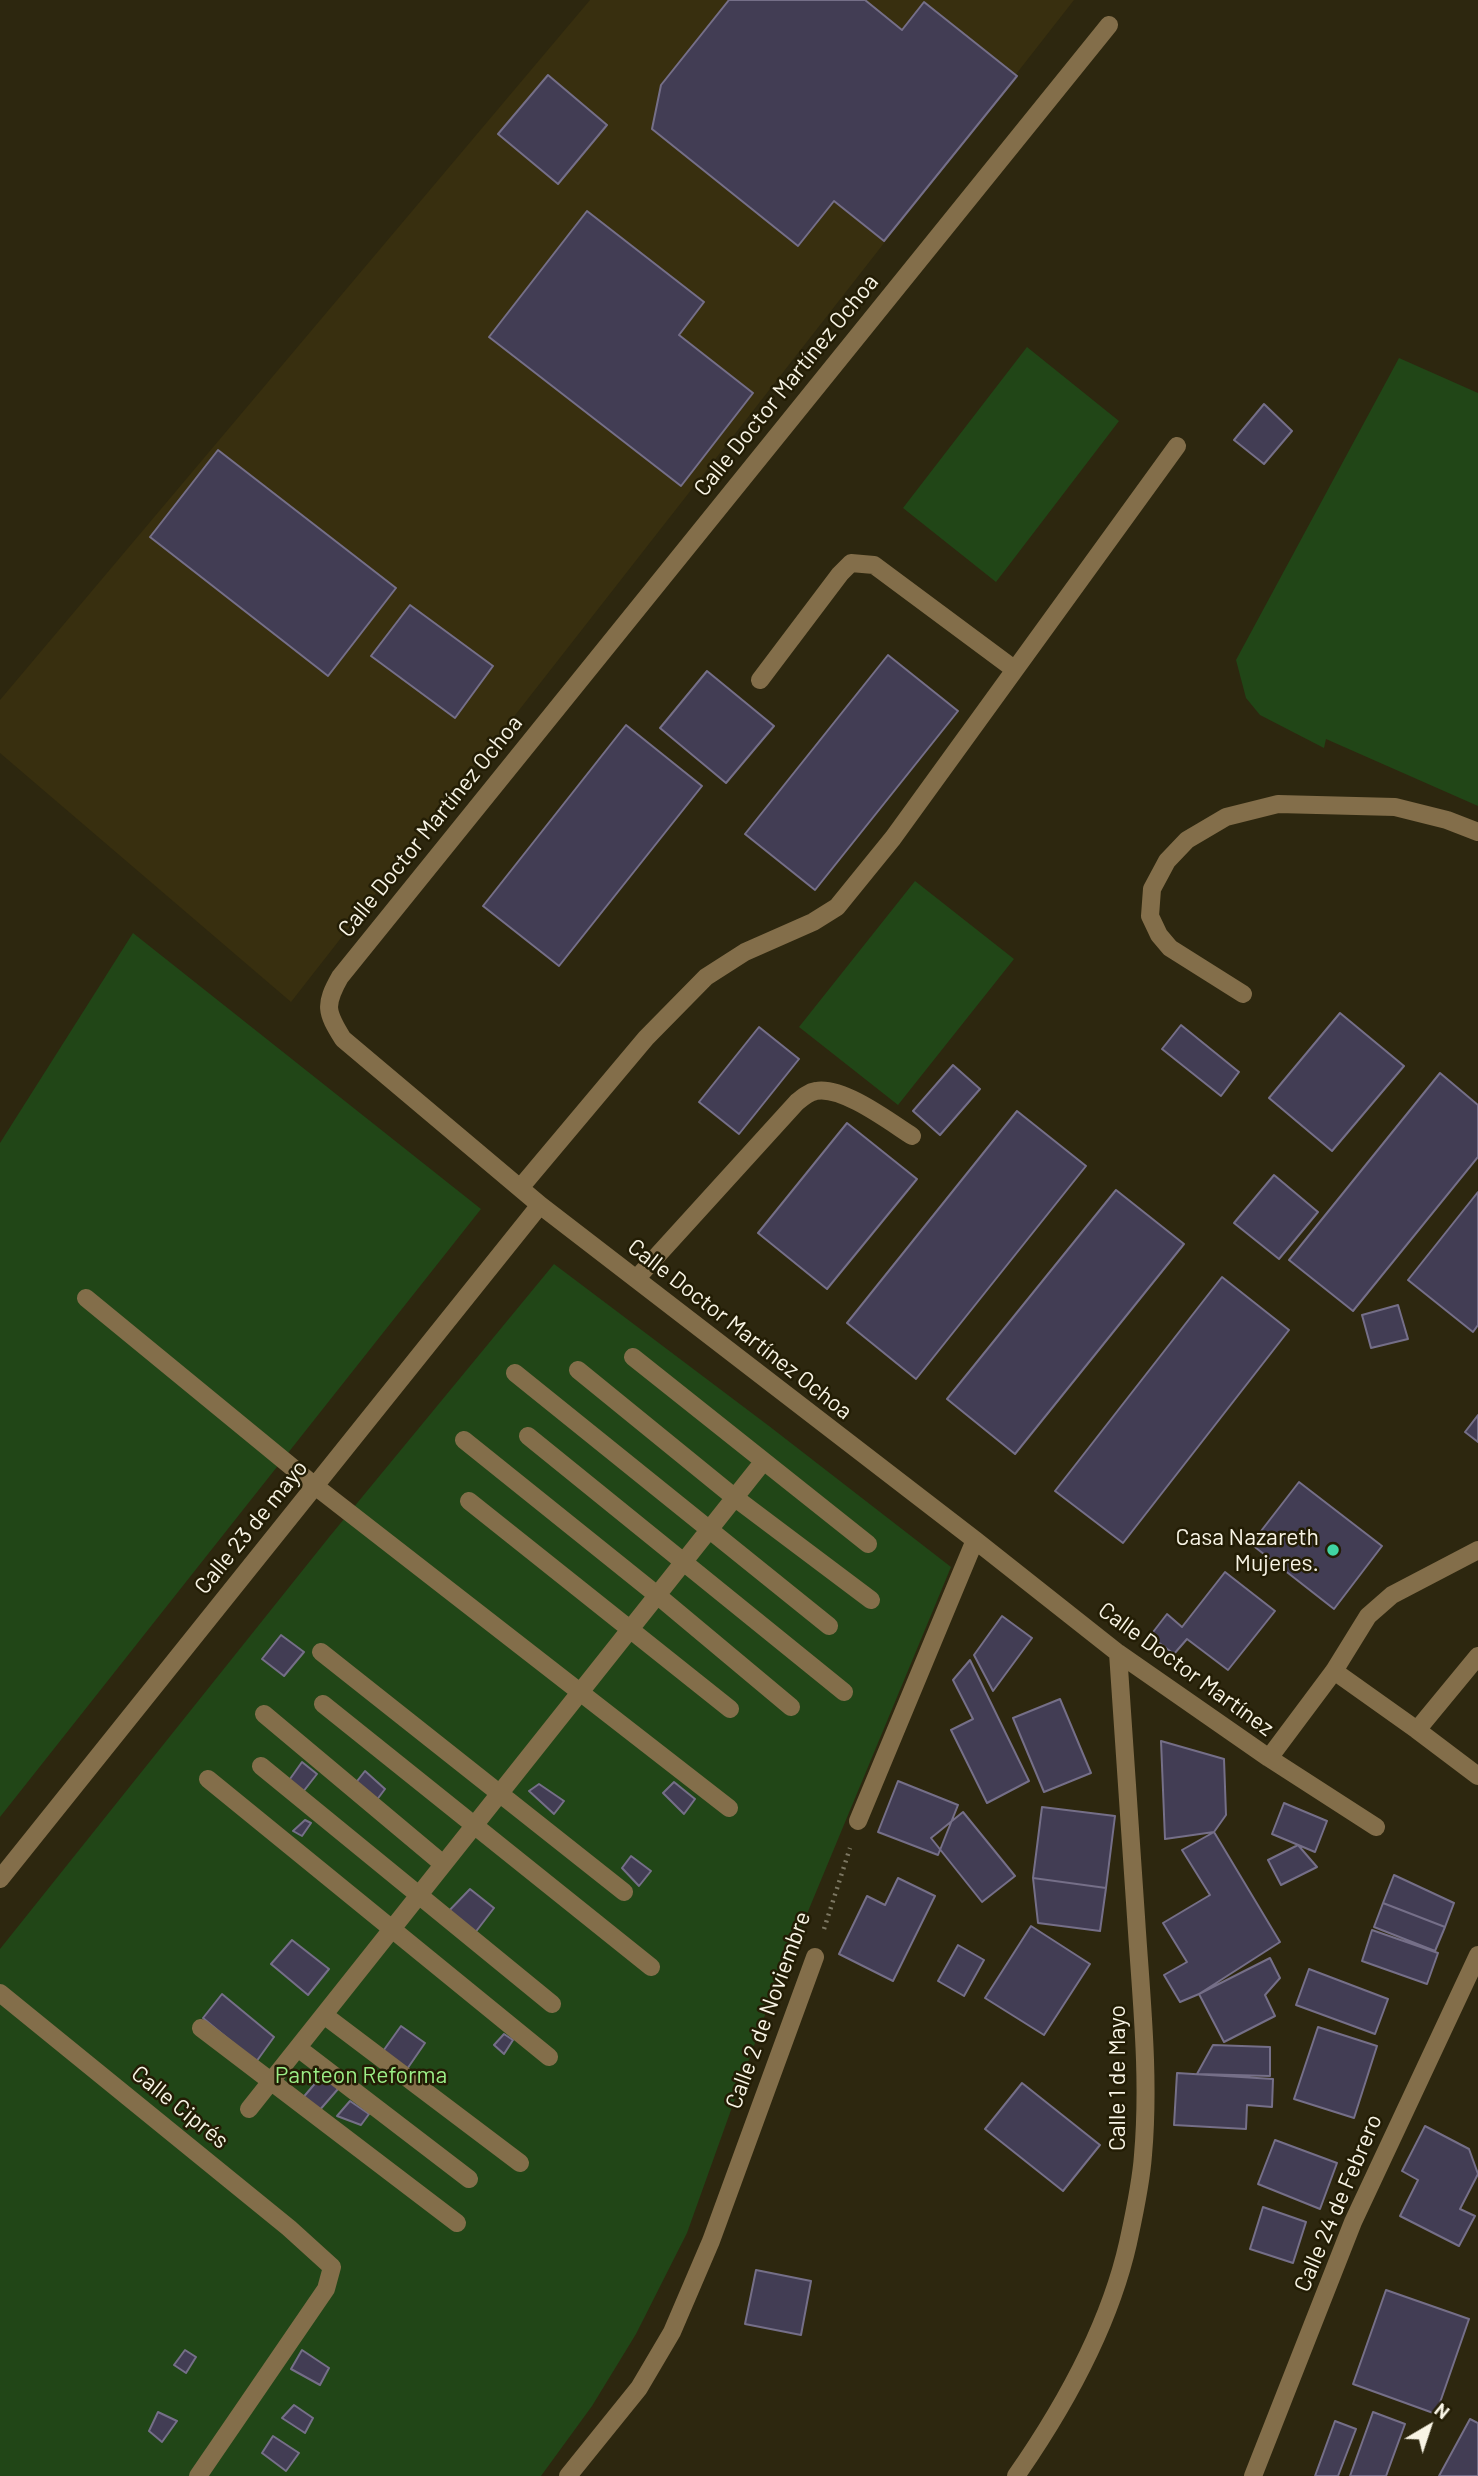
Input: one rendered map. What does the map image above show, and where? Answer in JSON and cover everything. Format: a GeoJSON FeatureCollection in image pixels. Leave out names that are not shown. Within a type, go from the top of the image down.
{"type":"FeatureCollection","features":[{"type":"Feature","properties":{"kind":"street","name":"Calle Doctor Martínez Ochoa"},"geometry":{"type":"LineString","coordinates":[[975,1540],[540,1205],[343,1040],[330,1019],[329,996],[348,966],[1109,25]]}},
{"type":"Feature","properties":{"kind":"street"},"geometry":{"type":"LineString","coordinates":[[520,1188],[646,1038],[706,977],[745,952],[813,922],[837,907],[893,838],[1177,446]]}},
{"type":"Feature","properties":{"kind":"street"},"geometry":{"type":"LineString","coordinates":[[760,680],[851,563],[874,565],[1014,669]]}},
{"type":"Feature","properties":{"kind":"street"},"geometry":{"type":"LineString","coordinates":[[1243,994],[1170,948],[1150,916],[1152,889],[1167,861],[1187,840],[1226,817],[1278,804],[1395,807],[1447,820],[1478,832]]}},
{"type":"Feature","properties":{"kind":"street"},"geometry":{"type":"LineString","coordinates":[[636,1279],[797,1102],[810,1093],[823,1090],[843,1095],[912,1136]]}},
{"type":"Feature","properties":{"kind":"street","name":"Calle 23 de mayo"},"geometry":{"type":"LineString","coordinates":[[0,1879],[540,1205]]}},
{"type":"Feature","properties":{"kind":"street"},"geometry":{"type":"LineString","coordinates":[[86,1297],[315,1486],[729,1808]]}},
{"type":"Feature","properties":{"kind":"street"},"geometry":{"type":"LineString","coordinates":[[633,1357],[867,1544]]}},
{"type":"Feature","properties":{"kind":"street"},"geometry":{"type":"LineString","coordinates":[[578,1370],[734,1497],[871,1600]]}},
{"type":"Feature","properties":{"kind":"street"},"geometry":{"type":"LineString","coordinates":[[515,1373],[829,1626]]}},
{"type":"Feature","properties":{"kind":"street"},"geometry":{"type":"LineString","coordinates":[[528,1436],[844,1692]]}},
{"type":"Feature","properties":{"kind":"street"},"geometry":{"type":"LineString","coordinates":[[464,1440],[792,1707]]}},
{"type":"Feature","properties":{"kind":"street"},"geometry":{"type":"LineString","coordinates":[[249,2109],[763,1462]]}},
{"type":"Feature","properties":{"kind":"street"},"geometry":{"type":"LineString","coordinates":[[469,1502],[730,1709]]}},
{"type":"Feature","properties":{"kind":"street"},"geometry":{"type":"LineString","coordinates":[[858,1821],[975,1540]]}},
{"type":"Feature","properties":{"kind":"street","name":"Calle Doctor Martínez"},"geometry":{"type":"LineString","coordinates":[[975,1540],[1118,1653],[1269,1758],[1376,1827]]}},
{"type":"Feature","properties":{"kind":"street"},"geometry":{"type":"LineString","coordinates":[[1269,1758],[1334,1671],[1368,1616],[1392,1595],[1478,1550]]}},
{"type":"Feature","properties":{"kind":"street"},"geometry":{"type":"LineString","coordinates":[[321,1652],[624,1892]]}},
{"type":"Feature","properties":{"kind":"street","name":"Calle 1 de Mayo"},"geometry":{"type":"LineString","coordinates":[[1016,2476],[1037,2446],[1086,2357],[1111,2299],[1127,2245],[1143,2157],[1146,2097],[1143,2025],[1118,1653]]}},
{"type":"Feature","properties":{"kind":"street"},"geometry":{"type":"LineString","coordinates":[[1417,1730],[1478,1656]]}},
{"type":"Feature","properties":{"kind":"street"},"geometry":{"type":"LineString","coordinates":[[1334,1671],[1478,1776]]}},
{"type":"Feature","properties":{"kind":"street"},"geometry":{"type":"LineString","coordinates":[[323,1704],[651,1968]]}},
{"type":"Feature","properties":{"kind":"street"},"geometry":{"type":"LineString","coordinates":[[264,1714],[443,1864]]}},
{"type":"Feature","properties":{"kind":"street"},"geometry":{"type":"LineString","coordinates":[[261,1766],[552,2004]]}},
{"type":"Feature","properties":{"kind":"street"},"geometry":{"type":"LineString","coordinates":[[208,1779],[549,2057]]}},
{"type":"Feature","properties":{"kind":"street","name":"Calle 24 de Febrero"},"geometry":{"type":"LineString","coordinates":[[1254,2476],[1353,2222],[1478,1955]]}},
{"type":"Feature","properties":{"kind":"street","name":"Calle 2 de Noviembre"},"geometry":{"type":"LineString","coordinates":[[568,2476],[639,2388],[672,2332],[711,2241],[815,1957]]}},
{"type":"Feature","properties":{"kind":"street","name":"Calle Ciprés"},"geometry":{"type":"LineString","coordinates":[[0,1993],[332,2267],[326,2289],[198,2476]]}},
{"type":"Feature","properties":{"kind":"street"},"geometry":{"type":"LineString","coordinates":[[324,2015],[520,2163]]}},
{"type":"Feature","properties":{"kind":"street"},"geometry":{"type":"LineString","coordinates":[[201,2028],[457,2223]]}},
{"type":"Feature","properties":{"kind":"street"},"geometry":{"type":"LineString","coordinates":[[298,2048],[469,2179]]}},
{"type":"Feature","properties":{"kind":"path","name":"Calle 2 de Noviembre"},"geometry":{"type":"LineString","coordinates":[[815,1957],[858,1821]]}},
{"type":"Feature","properties":{"kind":"shaded area"},"geometry":{"type":"Polygon","coordinates":[[[590,0],[1074,0],[291,1002],[0,753],[0,700],[590,0]]]}},
{"type":"Feature","properties":{"kind":"green space"},"geometry":{"type":"Polygon","coordinates":[[[1027,347],[1119,421],[996,582],[903,508],[1027,347]]]}},
{"type":"Feature","properties":{"kind":"green space"},"geometry":{"type":"Polygon","coordinates":[[[1399,358],[1478,393],[1478,806],[1326,739],[1324,748],[1260,715],[1246,698],[1236,660],[1399,358]]]}},
{"type":"Feature","properties":{"kind":"green space"},"geometry":{"type":"Polygon","coordinates":[[[915,881],[1014,959],[898,1105],[799,1027],[915,881]]]}},
{"type":"Feature","properties":{"kind":"green space"},"geometry":{"type":"Polygon","coordinates":[[[133,933],[481,1209],[0,1817],[0,1143],[133,933]]]}},
{"type":"Feature","properties":{"kind":"green space","name":"Panteon Reforma"},"geometry":{"type":"Polygon","coordinates":[[[554,1264],[951,1567],[765,2015],[687,2233],[636,2334],[592,2406],[541,2476],[0,2476],[0,1949],[330,1536],[554,1264]]]}},
{"type":"Feature","properties":{"kind":"building"},"geometry":{"type":"Polygon","coordinates":[[[729,0],[865,0],[902,30],[924,2],[1017,76],[884,241],[834,201],[798,246],[652,129],[661,85],[729,0]]]}},
{"type":"Feature","properties":{"kind":"building"},"geometry":{"type":"Polygon","coordinates":[[[548,75],[607,125],[558,184],[498,134],[548,75]]]}},
{"type":"Feature","properties":{"kind":"building"},"geometry":{"type":"Polygon","coordinates":[[[587,211],[704,302],[679,335],[753,393],[681,486],[489,337],[587,211]]]}},
{"type":"Feature","properties":{"kind":"building"},"geometry":{"type":"Polygon","coordinates":[[[1264,404],[1292,431],[1264,464],[1234,440],[1264,404]]]}},
{"type":"Feature","properties":{"kind":"building"},"geometry":{"type":"Polygon","coordinates":[[[218,450],[396,588],[328,676],[150,537],[218,450]]]}},
{"type":"Feature","properties":{"kind":"building"},"geometry":{"type":"Polygon","coordinates":[[[410,605],[493,666],[455,718],[371,656],[410,605]]]}},
{"type":"Feature","properties":{"kind":"building"},"geometry":{"type":"Polygon","coordinates":[[[888,655],[958,711],[815,890],[745,834],[888,655]]]}},
{"type":"Feature","properties":{"kind":"building"},"geometry":{"type":"Polygon","coordinates":[[[707,671],[774,726],[726,783],[660,728],[707,671]]]}},
{"type":"Feature","properties":{"kind":"building"},"geometry":{"type":"Polygon","coordinates":[[[626,725],[702,786],[559,966],[483,906],[626,725]]]}},
{"type":"Feature","properties":{"kind":"building"},"geometry":{"type":"Polygon","coordinates":[[[1340,1013],[1404,1066],[1332,1151],[1269,1098],[1340,1013]]]}},
{"type":"Feature","properties":{"kind":"building"},"geometry":{"type":"Polygon","coordinates":[[[1181,1025],[1239,1072],[1221,1096],[1162,1049],[1181,1025]]]}},
{"type":"Feature","properties":{"kind":"building"},"geometry":{"type":"Polygon","coordinates":[[[759,1027],[799,1059],[739,1134],[699,1102],[759,1027]]]}},
{"type":"Feature","properties":{"kind":"building"},"geometry":{"type":"Polygon","coordinates":[[[953,1065],[980,1089],[940,1135],[913,1111],[953,1065]]]}},
{"type":"Feature","properties":{"kind":"building"},"geometry":{"type":"Polygon","coordinates":[[[1440,1073],[1478,1105],[1478,1157],[1353,1311],[1289,1260],[1440,1073]]]}},
{"type":"Feature","properties":{"kind":"building"},"geometry":{"type":"Polygon","coordinates":[[[1017,1111],[1086,1166],[916,1379],[847,1323],[1017,1111]]]}},
{"type":"Feature","properties":{"kind":"building"},"geometry":{"type":"Polygon","coordinates":[[[847,1123],[917,1179],[827,1289],[758,1233],[847,1123]]]}},
{"type":"Feature","properties":{"kind":"building"},"geometry":{"type":"Polygon","coordinates":[[[1274,1175],[1318,1212],[1279,1259],[1234,1223],[1274,1175]]]}},
{"type":"Feature","properties":{"kind":"building"},"geometry":{"type":"Polygon","coordinates":[[[1116,1190],[1184,1244],[1015,1454],[947,1399],[1116,1190]]]}},
{"type":"Feature","properties":{"kind":"building"},"geometry":{"type":"Polygon","coordinates":[[[1478,1192],[1478,1325],[1473,1332],[1408,1280],[1478,1192]]]}},
{"type":"Feature","properties":{"kind":"building"},"geometry":{"type":"Polygon","coordinates":[[[1222,1277],[1289,1330],[1123,1543],[1055,1491],[1222,1277]]]}},
{"type":"Feature","properties":{"kind":"building"},"geometry":{"type":"Polygon","coordinates":[[[1398,1305],[1408,1339],[1371,1348],[1362,1315],[1398,1305]]]}},
{"type":"Feature","properties":{"kind":"building"},"geometry":{"type":"Polygon","coordinates":[[[1478,1415],[1478,1442],[1465,1432],[1478,1415]]]}},
{"type":"Feature","properties":{"kind":"building"},"geometry":{"type":"Polygon","coordinates":[[[1299,1482],[1382,1546],[1334,1609],[1251,1544],[1299,1482]]]}},
{"type":"Feature","properties":{"kind":"building"},"geometry":{"type":"Polygon","coordinates":[[[1225,1572],[1275,1611],[1228,1670],[1187,1639],[1174,1654],[1150,1636],[1167,1614],[1182,1627],[1225,1572]]]}},
{"type":"Feature","properties":{"kind":"building"},"geometry":{"type":"Polygon","coordinates":[[[1002,1616],[1032,1638],[993,1691],[974,1655],[1002,1616]]]}},
{"type":"Feature","properties":{"kind":"building"},"geometry":{"type":"Polygon","coordinates":[[[281,1635],[304,1652],[284,1676],[262,1659],[281,1635]]]}},
{"type":"Feature","properties":{"kind":"building"},"geometry":{"type":"Polygon","coordinates":[[[970,1660],[1029,1781],[987,1803],[951,1730],[973,1719],[953,1680],[970,1660]]]}},
{"type":"Feature","properties":{"kind":"building"},"geometry":{"type":"Polygon","coordinates":[[[1060,1699],[1091,1773],[1044,1792],[1013,1718],[1060,1699]]]}},
{"type":"Feature","properties":{"kind":"building"},"geometry":{"type":"Polygon","coordinates":[[[1161,1741],[1224,1759],[1226,1815],[1214,1832],[1165,1839],[1161,1741]]]}},
{"type":"Feature","properties":{"kind":"building"},"geometry":{"type":"Polygon","coordinates":[[[302,1762],[317,1774],[299,1797],[285,1786],[302,1762]]]}},
{"type":"Feature","properties":{"kind":"building"},"geometry":{"type":"Polygon","coordinates":[[[365,1771],[385,1789],[376,1801],[354,1785],[365,1771]]]}},
{"type":"Feature","properties":{"kind":"building"},"geometry":{"type":"Polygon","coordinates":[[[898,1781],[958,1805],[938,1855],[878,1832],[898,1781]]]}},
{"type":"Feature","properties":{"kind":"building"},"geometry":{"type":"Polygon","coordinates":[[[674,1782],[695,1799],[684,1814],[663,1793],[674,1782]]]}},
{"type":"Feature","properties":{"kind":"building"},"geometry":{"type":"Polygon","coordinates":[[[539,1784],[564,1801],[554,1814],[529,1791],[539,1784]]]}},
{"type":"Feature","properties":{"kind":"building"},"geometry":{"type":"Polygon","coordinates":[[[1284,1803],[1327,1821],[1315,1852],[1272,1834],[1284,1803]]]}},
{"type":"Feature","properties":{"kind":"building"},"geometry":{"type":"Polygon","coordinates":[[[1042,1807],[1115,1816],[1106,1888],[1033,1878],[1042,1807]]]}},
{"type":"Feature","properties":{"kind":"building"},"geometry":{"type":"Polygon","coordinates":[[[963,1812],[1015,1876],[982,1902],[931,1838],[963,1812]]]}},
{"type":"Feature","properties":{"kind":"building"},"geometry":{"type":"Polygon","coordinates":[[[305,1820],[311,1823],[302,1836],[293,1831],[305,1820]]]}},
{"type":"Feature","properties":{"kind":"building"},"geometry":{"type":"Polygon","coordinates":[[[1214,1832],[1280,1942],[1199,1994],[1180,2002],[1164,1975],[1187,1962],[1163,1923],[1210,1895],[1182,1850],[1214,1832]]]}},
{"type":"Feature","properties":{"kind":"building"},"geometry":{"type":"Polygon","coordinates":[[[1298,1845],[1317,1867],[1281,1885],[1268,1860],[1298,1845]]]}},
{"type":"Feature","properties":{"kind":"building"},"geometry":{"type":"Polygon","coordinates":[[[631,1856],[651,1871],[639,1886],[622,1868],[631,1856]]]}},
{"type":"Feature","properties":{"kind":"building"},"geometry":{"type":"Polygon","coordinates":[[[1394,1875],[1454,1903],[1445,1927],[1383,1903],[1394,1875]]]}},
{"type":"Feature","properties":{"kind":"building"},"geometry":{"type":"Polygon","coordinates":[[[898,1878],[935,1896],[893,1981],[839,1954],[867,1896],[885,1905],[898,1878]]]}},
{"type":"Feature","properties":{"kind":"building"},"geometry":{"type":"Polygon","coordinates":[[[1033,1878],[1106,1888],[1100,1931],[1038,1923],[1033,1878]]]}},
{"type":"Feature","properties":{"kind":"building"},"geometry":{"type":"Polygon","coordinates":[[[470,1889],[494,1908],[471,1938],[444,1916],[470,1889]]]}},
{"type":"Feature","properties":{"kind":"building"},"geometry":{"type":"Polygon","coordinates":[[[1383,1903],[1445,1927],[1435,1951],[1374,1927],[1383,1903]]]}},
{"type":"Feature","properties":{"kind":"building"},"geometry":{"type":"Polygon","coordinates":[[[1031,1926],[1090,1964],[1044,2035],[985,1998],[1031,1926]]]}},
{"type":"Feature","properties":{"kind":"building"},"geometry":{"type":"Polygon","coordinates":[[[1372,1930],[1438,1953],[1427,1984],[1362,1961],[1372,1930]]]}},
{"type":"Feature","properties":{"kind":"building"},"geometry":{"type":"Polygon","coordinates":[[[292,1940],[329,1969],[308,1995],[271,1964],[292,1940]]]}},
{"type":"Feature","properties":{"kind":"building"},"geometry":{"type":"Polygon","coordinates":[[[958,1945],[984,1960],[964,1996],[938,1981],[958,1945]]]}},
{"type":"Feature","properties":{"kind":"building"},"geometry":{"type":"Polygon","coordinates":[[[1270,1958],[1280,1978],[1265,1995],[1275,2016],[1224,2042],[1199,1994],[1270,1958]]]}},
{"type":"Feature","properties":{"kind":"building"},"geometry":{"type":"Polygon","coordinates":[[[1309,1969],[1388,1999],[1375,2034],[1296,2005],[1309,1969]]]}},
{"type":"Feature","properties":{"kind":"building"},"geometry":{"type":"Polygon","coordinates":[[[222,1994],[274,2037],[256,2062],[203,2018],[222,1994]]]}},
{"type":"Feature","properties":{"kind":"building"},"geometry":{"type":"Polygon","coordinates":[[[401,2026],[425,2043],[405,2072],[381,2054],[401,2026]]]}},
{"type":"Feature","properties":{"kind":"building"},"geometry":{"type":"Polygon","coordinates":[[[1318,2027],[1377,2046],[1354,2118],[1294,2099],[1318,2027]]]}},
{"type":"Feature","properties":{"kind":"building"},"geometry":{"type":"Polygon","coordinates":[[[504,2034],[513,2040],[504,2054],[494,2045],[504,2034]]]}},
{"type":"Feature","properties":{"kind":"building"},"geometry":{"type":"Polygon","coordinates":[[[1213,2045],[1270,2047],[1270,2076],[1197,2074],[1213,2045]]]}},
{"type":"Feature","properties":{"kind":"building"},"geometry":{"type":"Polygon","coordinates":[[[1177,2073],[1273,2079],[1272,2107],[1247,2105],[1246,2129],[1174,2125],[1177,2073]]]}},
{"type":"Feature","properties":{"kind":"building"},"geometry":{"type":"Polygon","coordinates":[[[323,2074],[338,2089],[318,2112],[301,2100],[323,2074]]]}},
{"type":"Feature","properties":{"kind":"building"},"geometry":{"type":"Polygon","coordinates":[[[1022,2083],[1100,2145],[1063,2191],[985,2129],[1022,2083]]]}},
{"type":"Feature","properties":{"kind":"building"},"geometry":{"type":"Polygon","coordinates":[[[350,2101],[369,2114],[361,2125],[337,2116],[350,2101]]]}},
{"type":"Feature","properties":{"kind":"building"},"geometry":{"type":"Polygon","coordinates":[[[1425,2126],[1469,2149],[1478,2174],[1460,2209],[1475,2216],[1459,2246],[1400,2216],[1418,2180],[1402,2171],[1425,2126]]]}},
{"type":"Feature","properties":{"kind":"building"},"geometry":{"type":"Polygon","coordinates":[[[1275,2140],[1337,2163],[1320,2209],[1258,2184],[1275,2140]]]}},
{"type":"Feature","properties":{"kind":"building"},"geometry":{"type":"Polygon","coordinates":[[[1263,2207],[1306,2222],[1293,2263],[1250,2249],[1263,2207]]]}},
{"type":"Feature","properties":{"kind":"building"},"geometry":{"type":"Polygon","coordinates":[[[756,2270],[811,2281],[801,2335],[745,2324],[756,2270]]]}},
{"type":"Feature","properties":{"kind":"building"},"geometry":{"type":"Polygon","coordinates":[[[1386,2290],[1469,2319],[1436,2414],[1353,2384],[1386,2290]]]}},
{"type":"Feature","properties":{"kind":"building"},"geometry":{"type":"Polygon","coordinates":[[[185,2350],[196,2357],[186,2373],[174,2365],[185,2350]]]}},
{"type":"Feature","properties":{"kind":"building"},"geometry":{"type":"Polygon","coordinates":[[[302,2350],[329,2368],[320,2385],[291,2369],[302,2350]]]}},
{"type":"Feature","properties":{"kind":"building"},"geometry":{"type":"Polygon","coordinates":[[[294,2405],[313,2418],[305,2433],[282,2418],[294,2405]]]}},
{"type":"Feature","properties":{"kind":"building"},"geometry":{"type":"Polygon","coordinates":[[[158,2412],[177,2421],[162,2442],[149,2431],[158,2412]]]}},
{"type":"Feature","properties":{"kind":"building"},"geometry":{"type":"Polygon","coordinates":[[[1373,2412],[1405,2424],[1386,2476],[1350,2476],[1373,2412]]]}},
{"type":"Feature","properties":{"kind":"building"},"geometry":{"type":"Polygon","coordinates":[[[1470,2419],[1478,2423],[1478,2476],[1439,2476],[1470,2419]]]}},
{"type":"Feature","properties":{"kind":"building"},"geometry":{"type":"Polygon","coordinates":[[[1335,2421],[1356,2429],[1338,2476],[1315,2476],[1335,2421]]]}},
{"type":"Feature","properties":{"kind":"building"},"geometry":{"type":"Polygon","coordinates":[[[273,2436],[299,2453],[286,2471],[262,2453],[273,2436]]]}},
{"type":"Feature","properties":{"kind":"place","name":"Casa Nazareth Mujeres."},"geometry":{"type":"Point","coordinates":[1333,1550]}}]}
